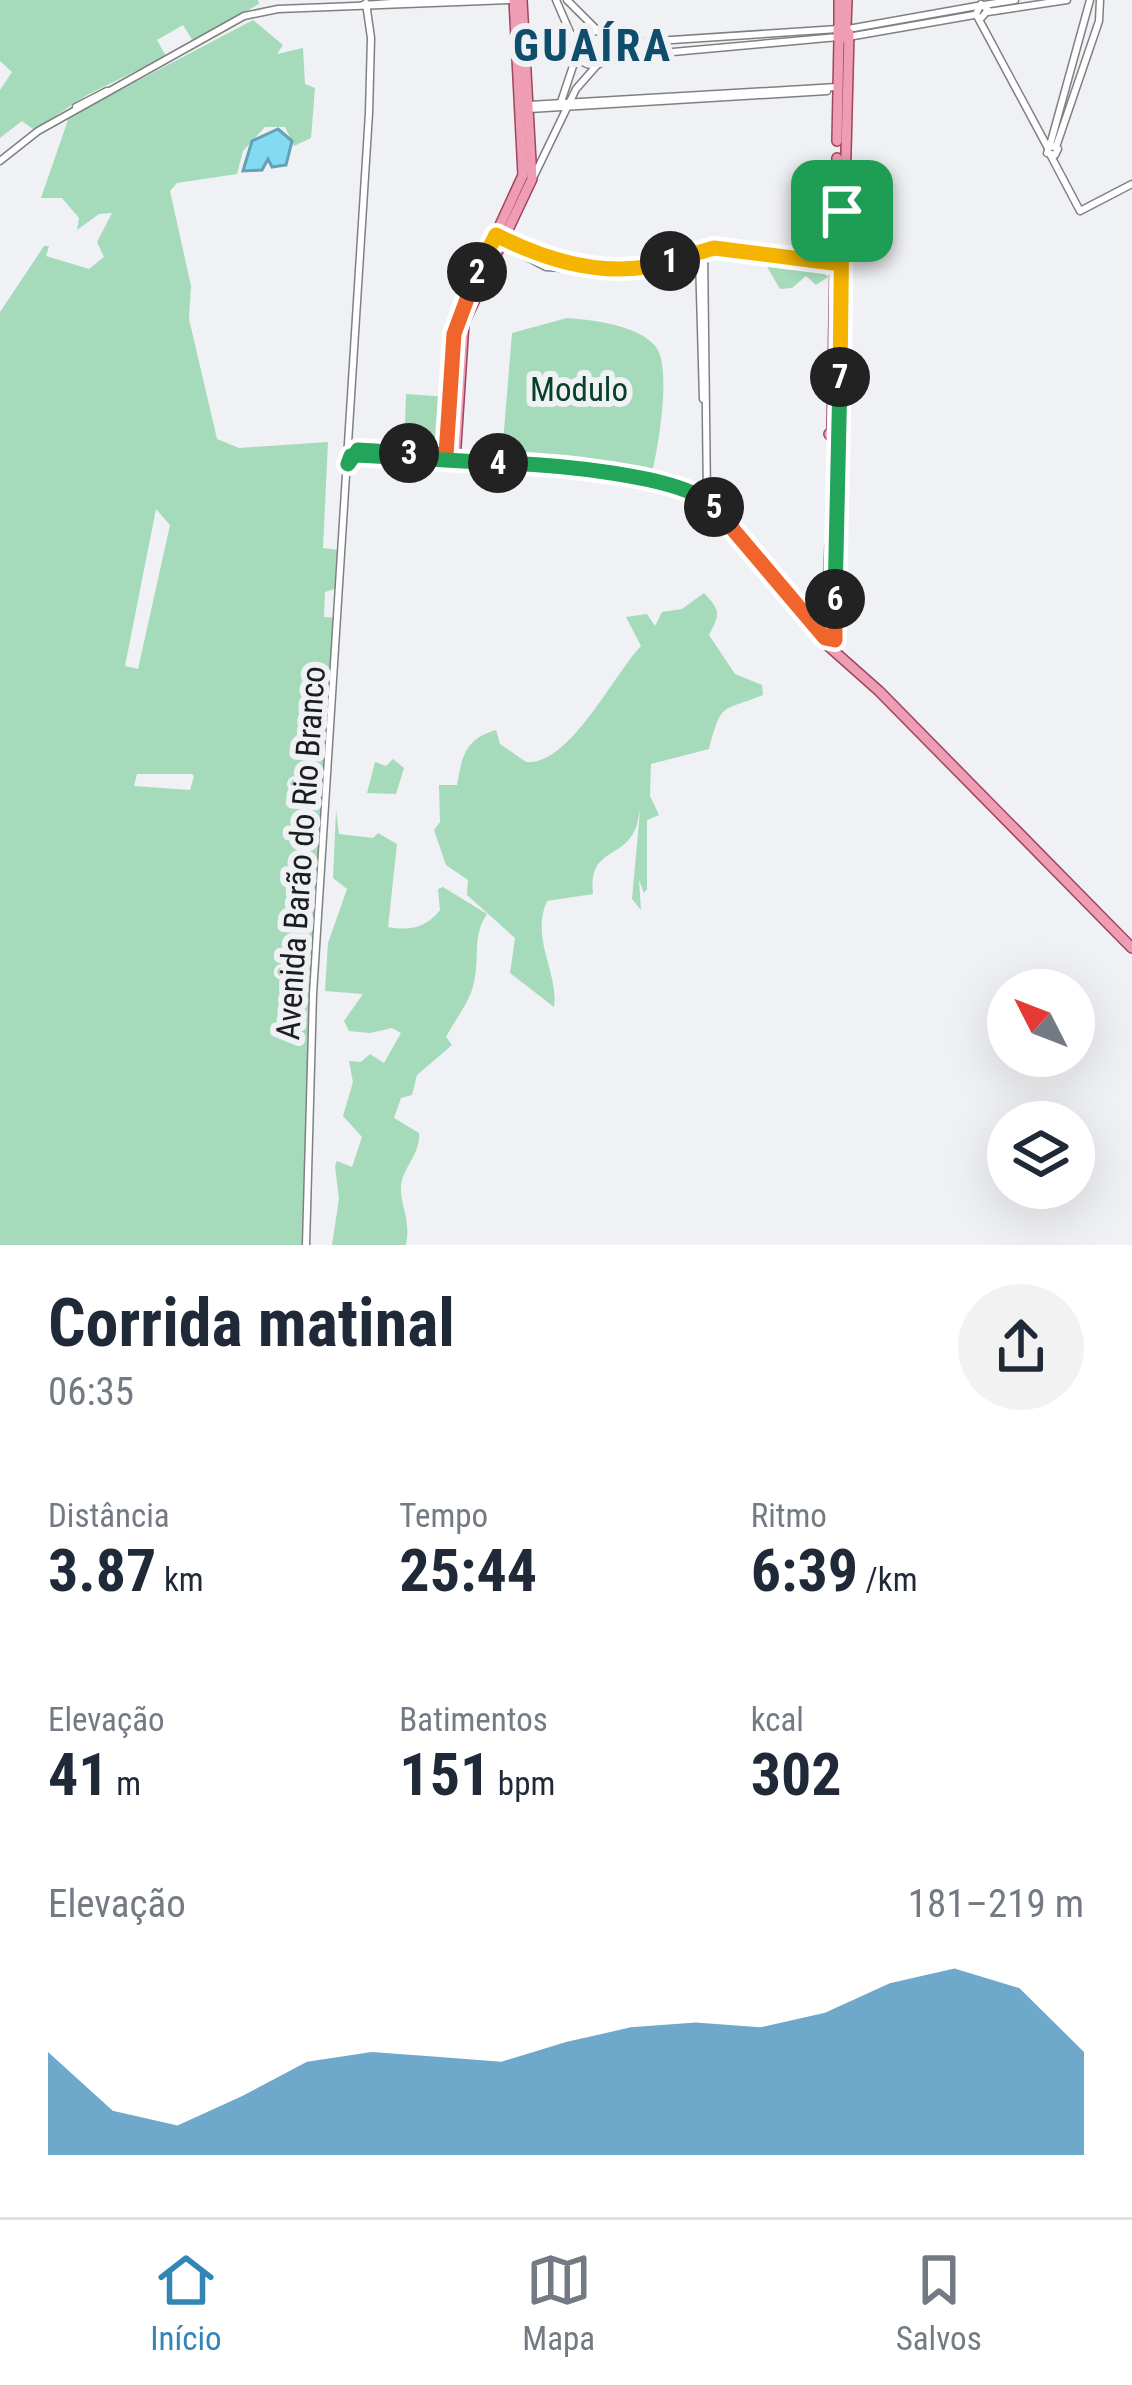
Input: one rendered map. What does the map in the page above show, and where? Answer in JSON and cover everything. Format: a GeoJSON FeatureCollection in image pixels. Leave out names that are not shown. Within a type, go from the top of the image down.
{"type":"FeatureCollection","features":[{"type":"Feature","properties":{"kind":"main road"},"geometry":{"type":"LineString","coordinates":[[515,0],[527,177],[464,323],[456,359],[450,458],[603,466],[705,498],[831,640],[1128,943]]}},
{"type":"Feature","properties":{"kind":"main road"},"geometry":{"type":"LineString","coordinates":[[831,640],[843,0]]}},
{"type":"Feature","properties":{"kind":"main road"},"geometry":{"type":"LineString","coordinates":[[840,119],[837,89],[846,29]]}},
{"type":"Feature","properties":{"kind":"street"},"geometry":{"type":"LineString","coordinates":[[0,161],[33,135],[244,16],[315,5],[515,0]]}},
{"type":"Feature","properties":{"kind":"street"},"geometry":{"type":"LineString","coordinates":[[556,0],[577,51],[586,63],[598,64]]}},
{"type":"Feature","properties":{"kind":"street"},"geometry":{"type":"LineString","coordinates":[[567,0],[603,34],[606,58]]}},
{"type":"Feature","properties":{"kind":"street"},"geometry":{"type":"LineString","coordinates":[[981,11],[1015,0]]}},
{"type":"Feature","properties":{"kind":"street"},"geometry":{"type":"LineString","coordinates":[[527,177],[564,106],[606,58],[1067,0]]}},
{"type":"Feature","properties":{"kind":"street"},"geometry":{"type":"LineString","coordinates":[[1051,149],[1090,0]]}},
{"type":"Feature","properties":{"kind":"street"},"geometry":{"type":"LineString","coordinates":[[1051,149],[1099,21],[1100,0]]}},
{"type":"Feature","properties":{"kind":"street","name":"Avenida Barão do Rio Branco"},"geometry":{"type":"LineString","coordinates":[[306,1245],[313,994],[353,457],[370,113],[364,6]]}},
{"type":"Feature","properties":{"kind":"street"},"geometry":{"type":"LineString","coordinates":[[981,11],[1079,211],[1132,184]]}},
{"type":"Feature","properties":{"kind":"street"},"geometry":{"type":"LineString","coordinates":[[564,106],[582,35],[646,41],[809,36]]}},
{"type":"Feature","properties":{"kind":"street"},"geometry":{"type":"LineString","coordinates":[[524,107],[837,89]]}},
{"type":"Feature","properties":{"kind":"street"},"geometry":{"type":"LineString","coordinates":[[499,239],[542,266],[638,274],[701,253],[837,266]]}},
{"type":"Feature","properties":{"kind":"street"},"geometry":{"type":"LineString","coordinates":[[701,253],[705,498]]}},
{"type":"Feature","properties":{"kind":"street"},"geometry":{"type":"LineString","coordinates":[[353,457],[450,458]]}},
{"type":"Feature","properties":{"kind":"green space"},"geometry":{"type":"Polygon","coordinates":[[[0,0],[258,0],[259,4],[193,41],[183,25],[157,40],[166,56],[87,95],[34,130],[22,121],[0,138],[0,90],[12,72],[0,61],[0,0]]]}},
{"type":"Feature","properties":{"kind":"green space"},"geometry":{"type":"Polygon","coordinates":[[[253,20],[283,45],[277,54],[303,48],[305,84],[315,88],[311,138],[294,146],[285,127],[265,127],[243,151],[237,174],[177,183],[170,191],[191,286],[189,319],[217,439],[239,448],[328,442],[323,548],[339,550],[337,588],[325,592],[324,617],[336,618],[312,995],[305,1245],[0,1245],[0,312],[44,246],[49,246],[46,256],[89,269],[104,257],[97,242],[112,213],[99,214],[77,230],[79,218],[62,198],[41,198],[69,117],[253,20]],[[156,509],[125,666],[138,669],[170,525],[156,509]],[[137,774],[134,786],[190,790],[194,776],[192,774],[137,774]]]}},
{"type":"Feature","properties":{"kind":"green space"},"geometry":{"type":"Polygon","coordinates":[[[784,262],[818,267],[828,277],[816,285],[806,276],[792,288],[780,289],[766,265],[784,262]]]}},
{"type":"Feature","properties":{"kind":"green space","name":"Modulo"},"geometry":{"type":"Polygon","coordinates":[[[567,318],[627,329],[656,347],[663,390],[651,476],[594,460],[502,455],[512,333],[567,318]]]}},
{"type":"Feature","properties":{"kind":"green space"},"geometry":{"type":"Polygon","coordinates":[[[406,394],[449,397],[444,453],[404,452],[406,394]]]}},
{"type":"Feature","properties":{"kind":"green space"},"geometry":{"type":"Polygon","coordinates":[[[704,593],[717,613],[709,635],[735,674],[762,685],[763,695],[721,715],[709,749],[651,764],[650,796],[659,815],[647,820],[647,889],[644,893],[639,880],[641,910],[632,899],[640,811],[629,839],[595,869],[593,894],[547,901],[542,929],[554,1007],[510,973],[515,938],[467,895],[468,880],[446,865],[434,830],[440,822],[439,785],[457,785],[471,744],[496,730],[500,744],[526,762],[558,750],[589,717],[641,646],[626,617],[647,614],[655,626],[662,612],[682,609],[704,593]]]}},
{"type":"Feature","properties":{"kind":"green space"},"geometry":{"type":"Polygon","coordinates":[[[393,759],[404,768],[396,794],[367,793],[375,762],[386,766],[393,759]]]}},
{"type":"Feature","properties":{"kind":"green space"},"geometry":{"type":"Polygon","coordinates":[[[336,810],[339,834],[373,838],[378,833],[397,844],[388,927],[410,928],[429,921],[440,910],[438,889],[443,887],[487,914],[479,930],[472,990],[446,1037],[452,1045],[417,1075],[412,1095],[401,1098],[394,1118],[419,1133],[401,1187],[406,1245],[332,1245],[339,1199],[335,1166],[337,1161],[352,1167],[362,1137],[343,1116],[353,1082],[349,1061],[361,1062],[370,1054],[384,1063],[401,1033],[392,1028],[349,1031],[344,1021],[363,994],[325,991],[328,943],[347,889],[333,878],[336,810]]]}},
{"type":"Feature","properties":{"kind":"water"},"geometry":{"type":"Polygon","coordinates":[[[278,129],[292,141],[286,165],[272,167],[268,159],[262,170],[243,171],[252,141],[278,129]]]}},
{"type":"Feature","properties":{"kind":"district","name":"GUAÍRA"},"geometry":{"type":"Point","coordinates":[593,45]}},
{"type":"Feature","properties":{"kind":"route"},"geometry":{"type":"LineString","coordinates":[[842,211],[835,640],[825,638],[709,500],[589,469],[357,455],[351,456],[348,464],[357,455],[358,450],[446,455],[457,320],[496,235],[545,260],[638,269],[714,248],[833,263],[836,211],[842,211]]}}]}
